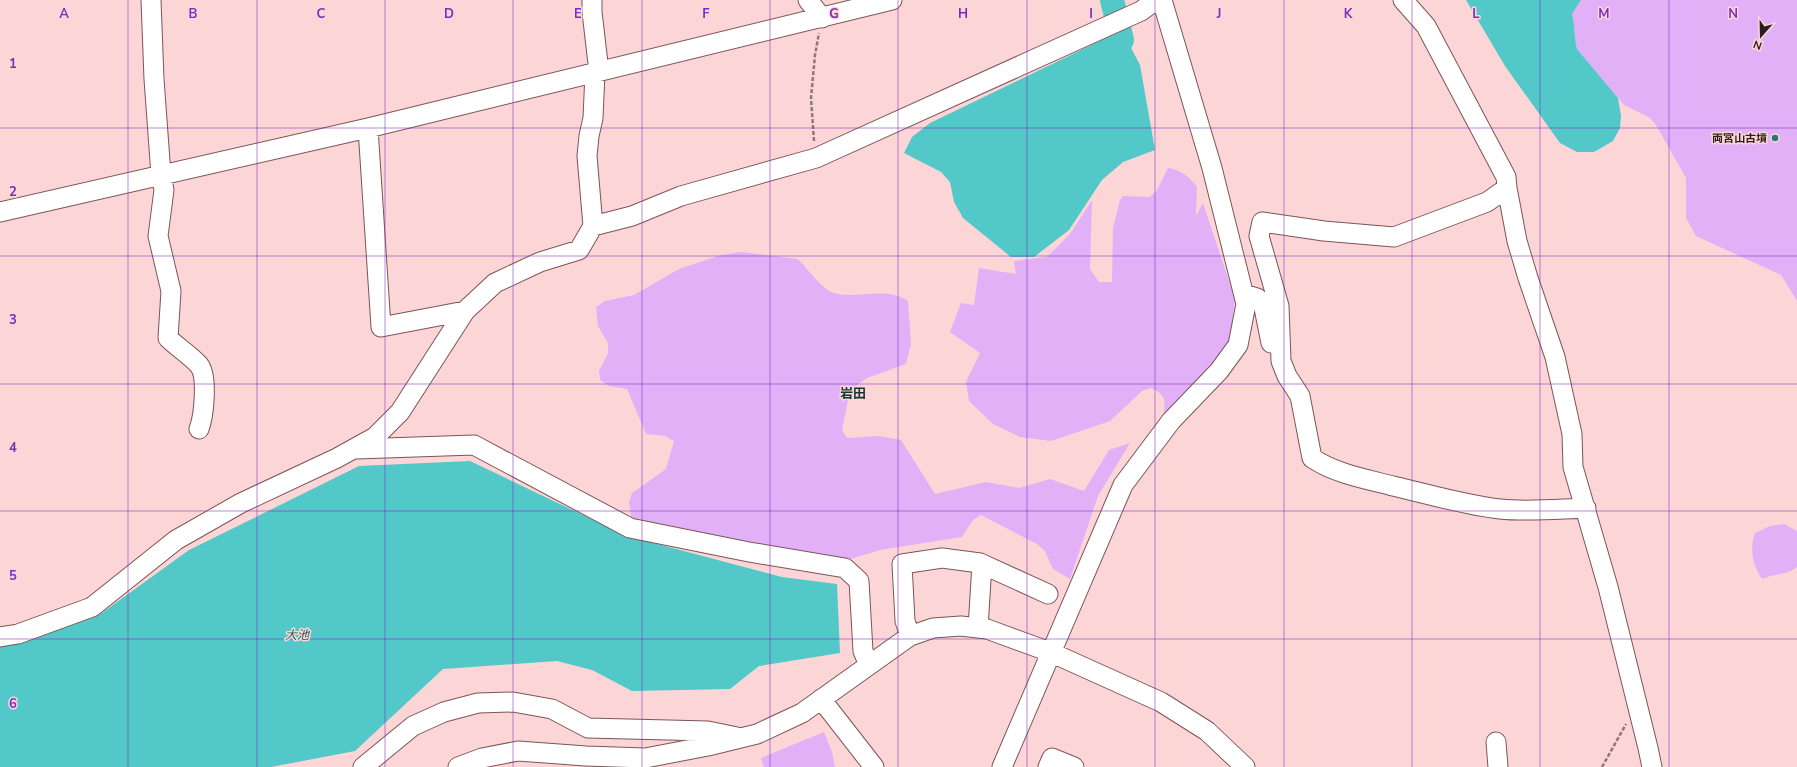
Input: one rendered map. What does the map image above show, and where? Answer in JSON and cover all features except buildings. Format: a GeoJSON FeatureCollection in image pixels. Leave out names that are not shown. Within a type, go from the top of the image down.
{"type":"FeatureCollection","features":[{"type":"Feature","properties":{"kind":"street"},"geometry":{"type":"LineString","coordinates":[[151,0],[154,79],[161,175],[164,190],[158,236],[171,291],[168,338],[200,366],[205,389],[203,420],[199,429]]}},
{"type":"Feature","properties":{"kind":"street"},"geometry":{"type":"LineString","coordinates":[[0,637],[18,634],[92,607],[176,540],[241,503],[337,458],[375,437],[400,412],[465,311],[495,283],[540,262],[579,250],[593,226],[587,156],[593,118],[597,72],[592,0]]}},
{"type":"Feature","properties":{"kind":"street"},"geometry":{"type":"LineString","coordinates":[[808,0],[822,18]]}},
{"type":"Feature","properties":{"kind":"street"},"geometry":{"type":"LineString","coordinates":[[0,212],[368,128],[892,0]]}},
{"type":"Feature","properties":{"kind":"street"},"geometry":{"type":"LineString","coordinates":[[593,226],[632,216],[681,196],[816,158],[1141,11],[1156,0]]}},
{"type":"Feature","properties":{"kind":"street"},"geometry":{"type":"LineString","coordinates":[[1002,767],[1050,652],[1123,485],[1171,421],[1219,371],[1238,345],[1246,304],[1244,294],[1212,168],[1162,0]]}},
{"type":"Feature","properties":{"kind":"street"},"geometry":{"type":"LineString","coordinates":[[1403,0],[1426,26],[1506,177],[1518,241],[1528,278],[1555,356],[1572,434],[1573,467],[1586,508],[1638,705],[1652,767]]}},
{"type":"Feature","properties":{"kind":"street"},"geometry":{"type":"LineString","coordinates":[[368,128],[381,327],[465,311]]}},
{"type":"Feature","properties":{"kind":"street"},"geometry":{"type":"LineString","coordinates":[[1507,188],[1487,202],[1394,237],[1324,231],[1262,222],[1259,236],[1279,306],[1281,361],[1300,396],[1312,458],[1321,464],[1354,476],[1476,505],[1501,509],[1524,510],[1586,508]]}},
{"type":"Feature","properties":{"kind":"street"},"geometry":{"type":"LineString","coordinates":[[1244,294],[1258,298],[1263,303],[1274,362],[1283,367]]}},
{"type":"Feature","properties":{"kind":"street"},"geometry":{"type":"LineString","coordinates":[[353,449],[474,445],[630,528],[749,552],[845,568],[859,581],[863,651],[869,665]]}},
{"type":"Feature","properties":{"kind":"street"},"geometry":{"type":"LineString","coordinates":[[910,636],[905,621],[902,564],[942,558],[982,564],[1048,594]]}},
{"type":"Feature","properties":{"kind":"street"},"geometry":{"type":"LineString","coordinates":[[978,628],[982,564]]}},
{"type":"Feature","properties":{"kind":"street"},"geometry":{"type":"LineString","coordinates":[[458,767],[482,758],[518,751],[586,756],[645,758],[708,746],[758,734],[802,713],[910,636],[933,628],[961,626],[988,629],[1050,652],[1161,702],[1207,731],[1245,767]]}},
{"type":"Feature","properties":{"kind":"street"},"geometry":{"type":"LineString","coordinates":[[821,699],[874,767]]}},
{"type":"Feature","properties":{"kind":"street"},"geometry":{"type":"LineString","coordinates":[[363,767],[413,726],[444,712],[478,703],[513,702],[552,709],[588,728],[708,730],[740,738]]}},
{"type":"Feature","properties":{"kind":"street"},"geometry":{"type":"LineString","coordinates":[[1496,742],[1498,767]]}},
{"type":"Feature","properties":{"kind":"street"},"geometry":{"type":"LineString","coordinates":[[1048,767],[1052,758],[1074,767]]}},
{"type":"Feature","properties":{"kind":"path"},"geometry":{"type":"LineString","coordinates":[[816,158],[811,98],[815,55],[822,18]]}},
{"type":"Feature","properties":{"kind":"path"},"geometry":{"type":"LineString","coordinates":[[1602,767],[1638,705]]}},
{"type":"Feature","properties":{"kind":"shaded area"},"geometry":{"type":"Polygon","coordinates":[[[1581,0],[1797,0],[1797,301],[1781,275],[1696,236],[1686,218],[1686,178],[1656,125],[1650,118],[1624,105],[1577,49],[1572,14],[1581,0]]]}},
{"type":"Feature","properties":{"kind":"shaded area"},"geometry":{"type":"Polygon","coordinates":[[[1168,168],[1177,170],[1184,174],[1197,187],[1196,216],[1203,203],[1235,299],[1230,343],[1163,420],[1165,405],[1163,397],[1151,388],[1142,391],[1110,421],[1051,441],[1020,437],[993,424],[969,401],[966,382],[980,353],[950,332],[961,303],[974,305],[979,268],[1016,274],[1014,261],[1047,257],[1070,234],[1092,200],[1090,269],[1099,282],[1112,282],[1113,228],[1120,200],[1123,196],[1150,197],[1157,190],[1168,168]]]}},
{"type":"Feature","properties":{"kind":"shaded area"},"geometry":{"type":"Polygon","coordinates":[[[741,252],[798,259],[820,283],[828,290],[836,294],[888,294],[898,296],[908,301],[911,344],[906,364],[867,378],[850,390],[842,430],[847,438],[879,436],[901,440],[935,494],[986,482],[1019,488],[1050,479],[1084,491],[1109,450],[1130,443],[1098,496],[1070,579],[1053,569],[1045,551],[1037,544],[981,515],[973,520],[962,537],[880,550],[841,562],[632,522],[629,502],[632,493],[666,469],[674,441],[665,436],[646,434],[627,389],[609,386],[600,380],[599,371],[608,353],[608,343],[598,326],[596,307],[605,301],[634,295],[679,269],[721,255],[741,252]]]}},
{"type":"Feature","properties":{"kind":"shaded area"},"geometry":{"type":"Polygon","coordinates":[[[1784,524],[1797,531],[1797,567],[1789,572],[1762,579],[1754,563],[1752,551],[1755,533],[1770,526],[1784,524]]]}},
{"type":"Feature","properties":{"kind":"shaded area"},"geometry":{"type":"Polygon","coordinates":[[[824,732],[832,752],[835,767],[764,767],[761,758],[824,732]]]}},
{"type":"Feature","properties":{"kind":"water"},"geometry":{"type":"Polygon","coordinates":[[[1466,0],[1581,0],[1572,14],[1577,49],[1618,98],[1621,116],[1620,128],[1613,141],[1594,152],[1577,152],[1560,143],[1505,66],[1466,0]]]}},
{"type":"Feature","properties":{"kind":"water"},"geometry":{"type":"Polygon","coordinates":[[[1110,36],[1128,42],[1140,65],[1155,150],[1123,162],[1102,180],[1069,230],[1034,257],[1011,257],[963,218],[954,202],[950,182],[941,172],[904,153],[912,137],[930,123],[1110,36]]]}},
{"type":"Feature","properties":{"kind":"water","name":"大池"},"geometry":{"type":"Polygon","coordinates":[[[470,461],[627,536],[782,577],[837,584],[840,653],[759,666],[730,689],[632,691],[592,670],[557,661],[443,669],[355,751],[271,767],[0,767],[0,643],[99,615],[189,550],[359,466],[470,461]]]}},
{"type":"Feature","properties":{"kind":"waterway"},"geometry":{"type":"LineString","coordinates":[[1105,68],[1122,40],[1112,0]]}},
{"type":"Feature","properties":{"kind":"place","name":"両宮山古墳"},"geometry":{"type":"Point","coordinates":[1775,138]}},
{"type":"Feature","properties":{"kind":"district","name":"岩田"},"geometry":{"type":"Point","coordinates":[853,393]}}]}
